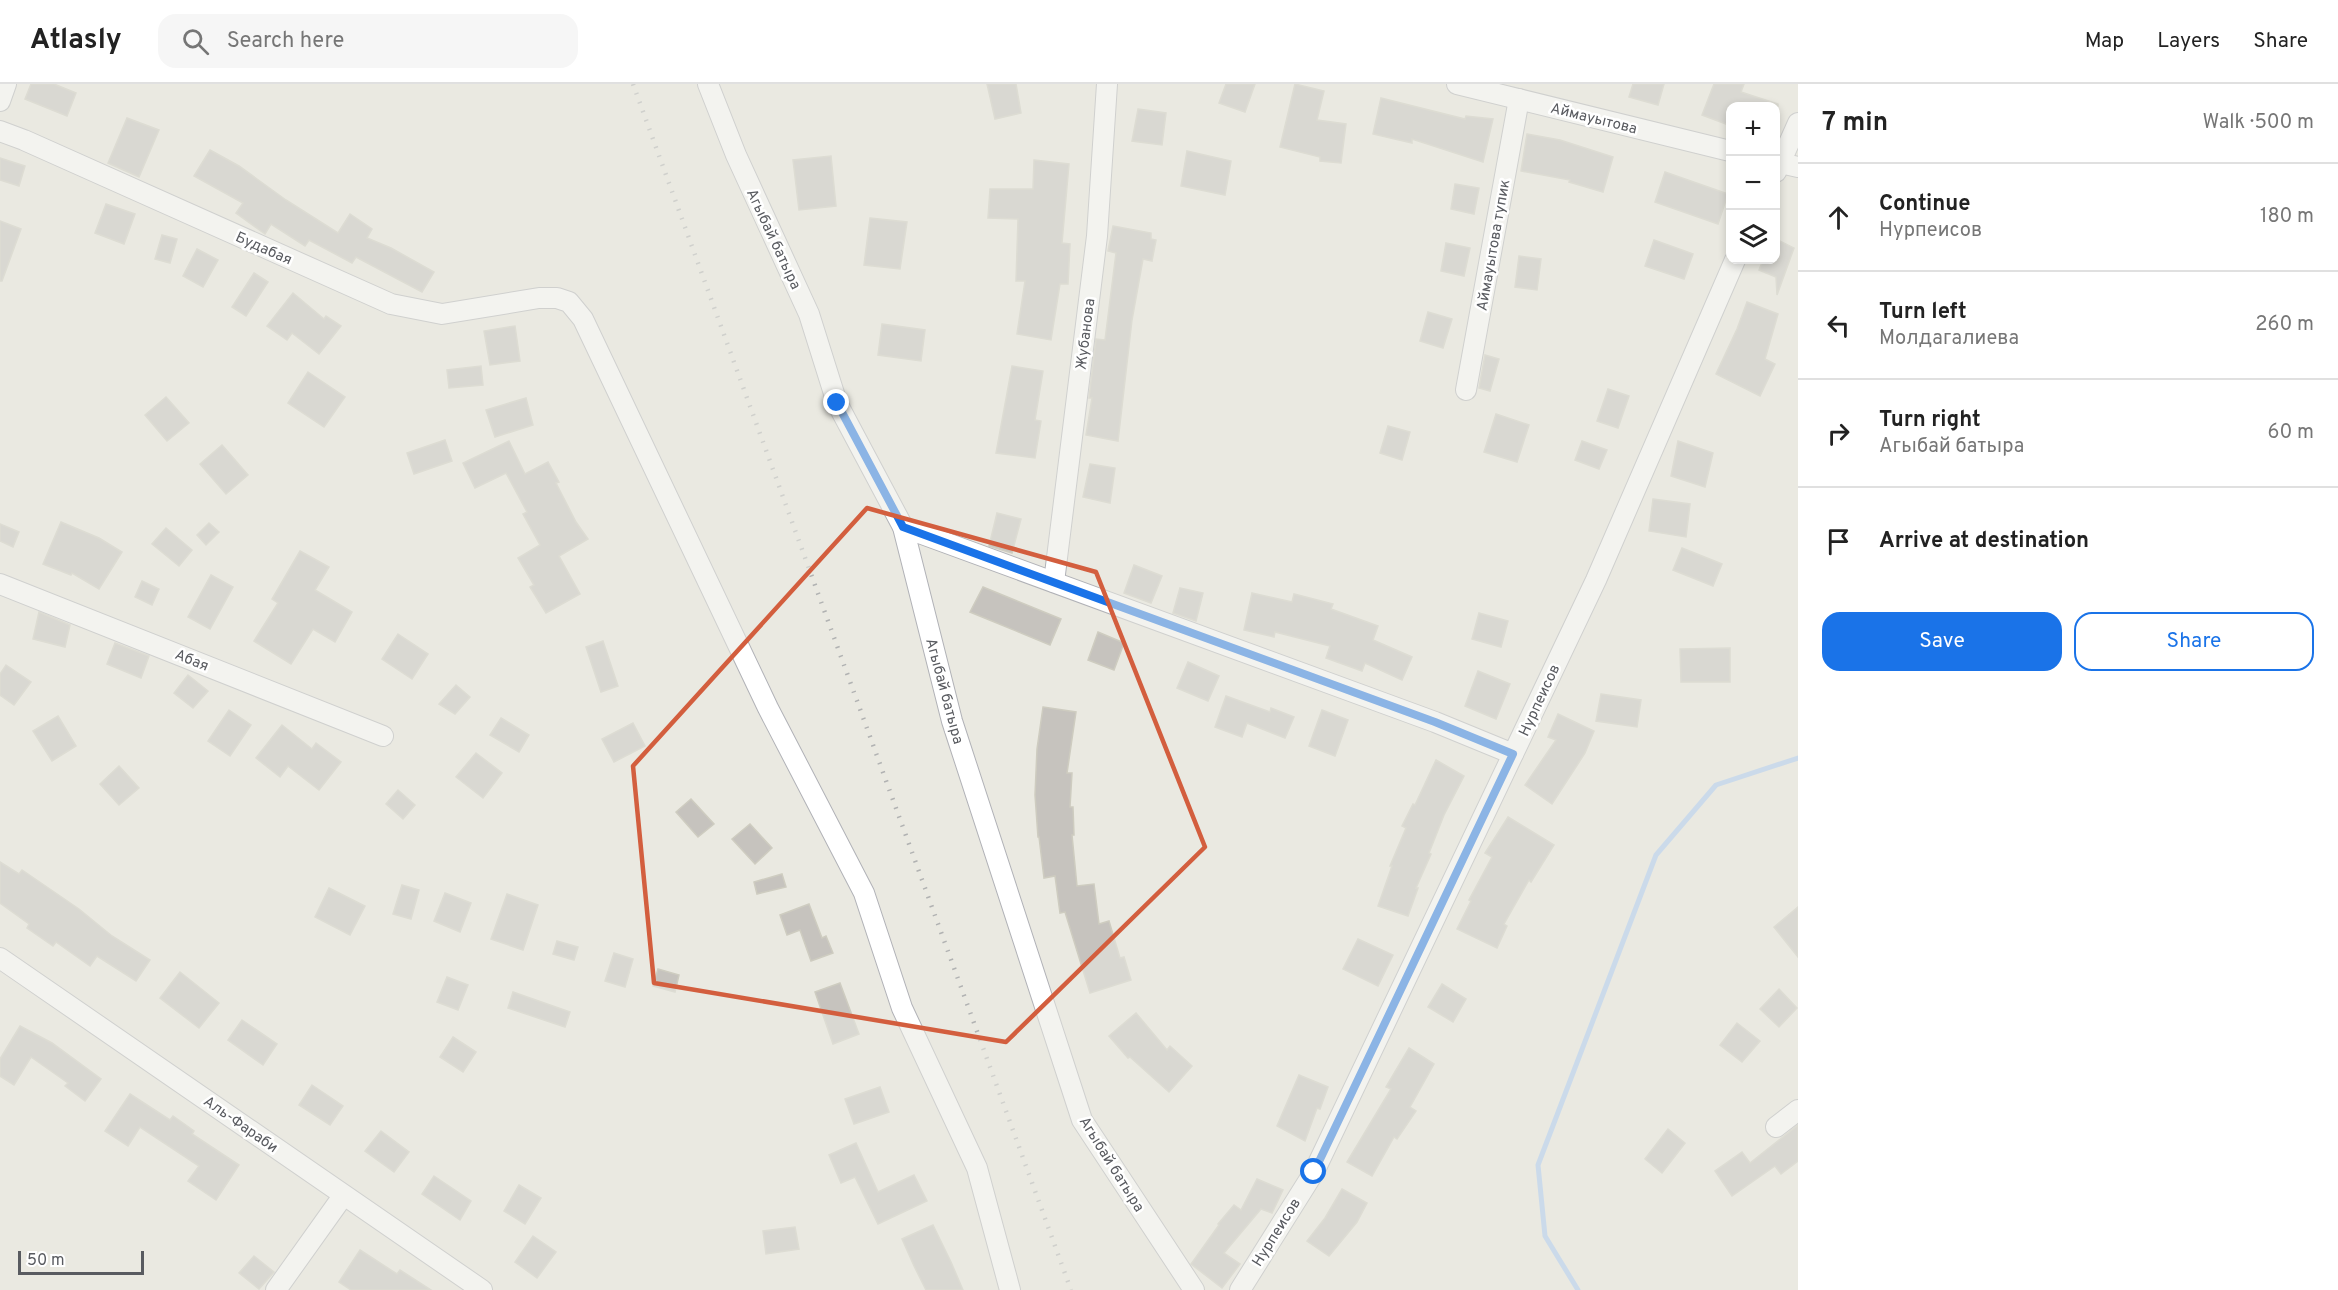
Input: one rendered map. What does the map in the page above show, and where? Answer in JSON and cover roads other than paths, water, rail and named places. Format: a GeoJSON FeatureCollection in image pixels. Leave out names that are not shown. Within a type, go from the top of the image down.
{"type":"FeatureCollection","features":[{"type":"Feature","properties":{"kind":"street"},"geometry":{"type":"LineString","coordinates":[[0,101],[6,84]]}},
{"type":"Feature","properties":{"kind":"street","name":"Агыбай батыра"},"geometry":{"type":"LineString","coordinates":[[708,84],[736,154],[809,314],[837,403],[903,527],[952,721],[1082,1120],[1194,1290]]}},
{"type":"Feature","properties":{"kind":"street","name":"Жубанова"},"geometry":{"type":"LineString","coordinates":[[1054,582],[1097,236],[1107,84]]}},
{"type":"Feature","properties":{"kind":"street","name":"Аймауытова"},"geometry":{"type":"LineString","coordinates":[[1457,84],[1726,150]]}},
{"type":"Feature","properties":{"kind":"street","name":"Аймауытова тупик"},"geometry":{"type":"LineString","coordinates":[[1466,390],[1520,99]]}},
{"type":"Feature","properties":{"kind":"street"},"geometry":{"type":"LineString","coordinates":[[1782,166],[1798,123]]}},
{"type":"Feature","properties":{"kind":"street","name":"Будабая"},"geometry":{"type":"LineString","coordinates":[[0,131],[391,304],[442,314],[539,298],[557,298],[569,302],[583,320],[768,708],[864,893],[902,1008],[977,1168],[1010,1290]]}},
{"type":"Feature","properties":{"kind":"street","name":"Нурпеисов"},"geometry":{"type":"LineString","coordinates":[[1240,1290],[1314,1172],[1596,580],[1734,264]]}},
{"type":"Feature","properties":{"kind":"street"},"geometry":{"type":"LineString","coordinates":[[903,527],[1424,718],[1513,754]]}},
{"type":"Feature","properties":{"kind":"street","name":"Абая"},"geometry":{"type":"LineString","coordinates":[[0,584],[383,736]]}},
{"type":"Feature","properties":{"kind":"street","name":"Аль-Фараби"},"geometry":{"type":"LineString","coordinates":[[0,958],[482,1290]]}},
{"type":"Feature","properties":{"kind":"street"},"geometry":{"type":"LineString","coordinates":[[1776,1127],[1798,1110]]}},
{"type":"Feature","properties":{"kind":"street"},"geometry":{"type":"LineString","coordinates":[[276,1290],[343,1196]]}},
{"type":"Feature","properties":{"kind":"waterway"},"geometry":{"type":"LineString","coordinates":[[1578,1290],[1545,1236],[1538,1165],[1656,855],[1716,785],[1798,758]]}},
{"type":"Feature","properties":{"kind":"railway"},"geometry":{"type":"LineString","coordinates":[[633,84],[1071,1290]]}}]}
